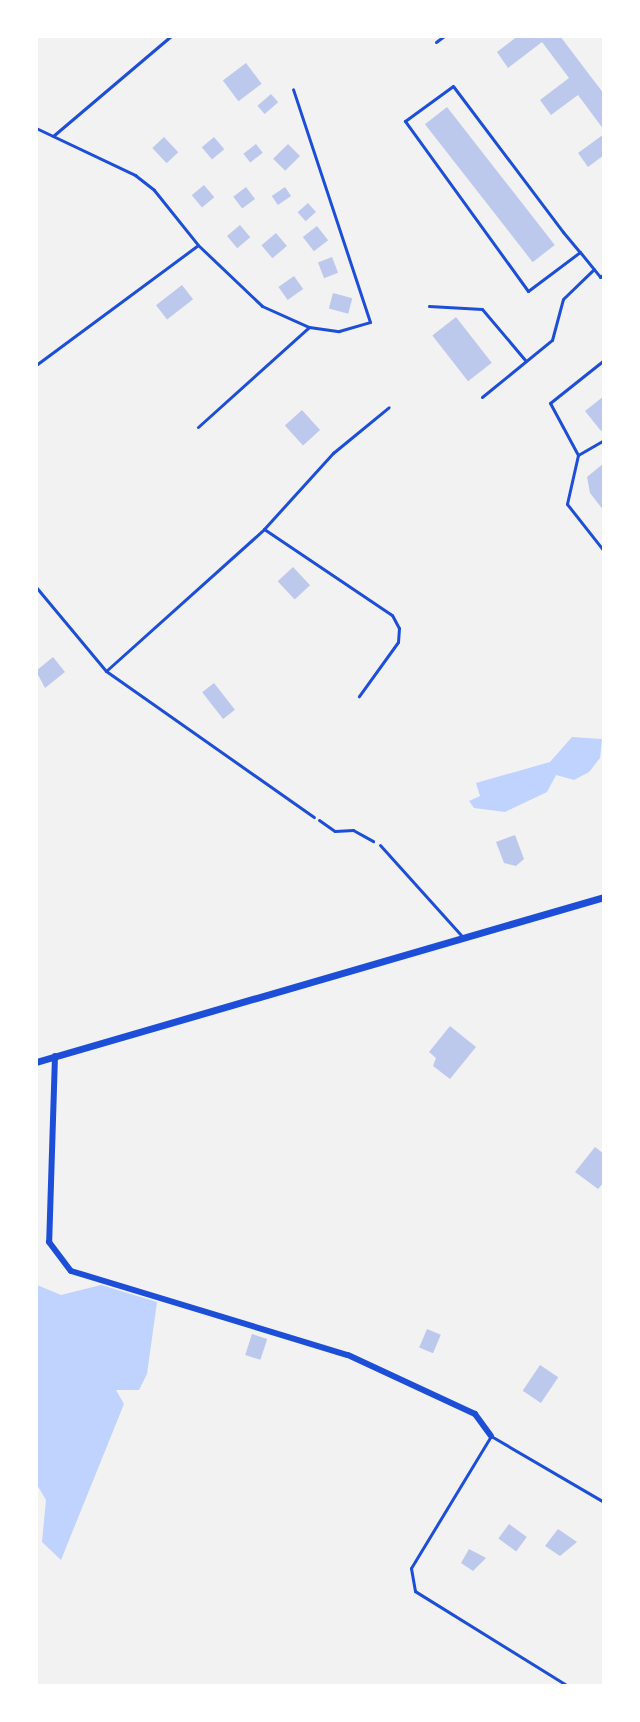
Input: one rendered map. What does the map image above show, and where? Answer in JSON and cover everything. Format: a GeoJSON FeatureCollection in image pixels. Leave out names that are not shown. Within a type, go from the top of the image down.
{"type":"FeatureCollection","features":[{"type":"Feature","properties":{"kind":"street"},"geometry":{"type":"LineString","coordinates":[[36,1062],[604,897]]}},
{"type":"Feature","properties":{"kind":"street"},"geometry":{"type":"LineString","coordinates":[[55,1056],[49,1242],[71,1271],[348,1355],[475,1414],[491,1436]]}},
{"type":"Feature","properties":{"kind":"lane"},"geometry":{"type":"LineString","coordinates":[[53,136],[171,36]]}},
{"type":"Feature","properties":{"kind":"lane"},"geometry":{"type":"LineString","coordinates":[[580,252],[528,291],[405,121],[453,86],[600,277],[604,274]]}},
{"type":"Feature","properties":{"kind":"lane"},"geometry":{"type":"LineString","coordinates":[[36,128],[135,175],[154,190],[198,245],[262,306],[309,327],[339,331],[370,322],[293,89]]}},
{"type":"Feature","properties":{"kind":"lane"},"geometry":{"type":"LineString","coordinates":[[36,365],[198,245]]}},
{"type":"Feature","properties":{"kind":"lane"},"geometry":{"type":"LineString","coordinates":[[482,397],[552,340],[563,299],[594,269]]}},
{"type":"Feature","properties":{"kind":"lane"},"geometry":{"type":"LineString","coordinates":[[429,306],[482,309],[526,361]]}},
{"type":"Feature","properties":{"kind":"lane"},"geometry":{"type":"LineString","coordinates":[[198,427],[309,327]]}},
{"type":"Feature","properties":{"kind":"lane"},"geometry":{"type":"LineString","coordinates":[[604,360],[550,403],[578,455],[567,504],[604,551]]}},
{"type":"Feature","properties":{"kind":"lane"},"geometry":{"type":"LineString","coordinates":[[106,671],[264,529],[333,453],[389,407]]}},
{"type":"Feature","properties":{"kind":"lane"},"geometry":{"type":"LineString","coordinates":[[578,455],[604,440]]}},
{"type":"Feature","properties":{"kind":"lane"},"geometry":{"type":"LineString","coordinates":[[264,529],[392,615],[399,628],[398,642],[359,696]]}},
{"type":"Feature","properties":{"kind":"lane"},"geometry":{"type":"LineString","coordinates":[[36,587],[106,671],[314,817]]}},
{"type":"Feature","properties":{"kind":"lane"},"geometry":{"type":"LineString","coordinates":[[380,845],[464,938]]}},
{"type":"Feature","properties":{"kind":"lane"},"geometry":{"type":"LineString","coordinates":[[568,1686],[415,1591],[411,1568],[491,1436],[604,1502]]}},
{"type":"Feature","properties":{"kind":"path"},"geometry":{"type":"LineString","coordinates":[[435,36],[436,42],[444,36]]}},
{"type":"Feature","properties":{"kind":"path"},"geometry":{"type":"LineString","coordinates":[[314,817],[335,831],[353,830],[380,845]]}},
{"type":"Feature","properties":{"kind":"water"},"geometry":{"type":"Polygon","coordinates":[[[572,737],[602,739],[600,758],[589,772],[574,780],[556,775],[547,792],[505,812],[474,808],[469,801],[480,796],[476,783],[550,762],[572,737]]]}},
{"type":"Feature","properties":{"kind":"water"},"geometry":{"type":"Polygon","coordinates":[[[37,1285],[61,1295],[101,1285],[157,1302],[147,1374],[139,1390],[116,1390],[124,1404],[61,1560],[42,1542],[46,1500],[36,1483],[37,1285]]]}},
{"type":"Feature","properties":{"kind":"building"},"geometry":{"type":"Polygon","coordinates":[[[518,36],[560,36],[604,94],[604,130],[578,95],[551,115],[540,100],[569,78],[542,42],[508,68],[497,52],[518,36]]]}},
{"type":"Feature","properties":{"kind":"building"},"geometry":{"type":"Polygon","coordinates":[[[246,63],[262,84],[238,101],[223,80],[246,63]]]}},
{"type":"Feature","properties":{"kind":"building"},"geometry":{"type":"Polygon","coordinates":[[[271,94],[278,102],[265,114],[257,106],[271,94]]]}},
{"type":"Feature","properties":{"kind":"building"},"geometry":{"type":"Polygon","coordinates":[[[447,107],[555,245],[533,262],[425,124],[447,107]]]}},
{"type":"Feature","properties":{"kind":"building"},"geometry":{"type":"Polygon","coordinates":[[[604,134],[604,155],[588,167],[578,153],[604,134]]]}},
{"type":"Feature","properties":{"kind":"building"},"geometry":{"type":"Polygon","coordinates":[[[164,137],[178,152],[167,163],[152,148],[164,137]]]}},
{"type":"Feature","properties":{"kind":"building"},"geometry":{"type":"Polygon","coordinates":[[[214,137],[224,149],[212,160],[202,147],[214,137]]]}},
{"type":"Feature","properties":{"kind":"building"},"geometry":{"type":"Polygon","coordinates":[[[256,144],[263,153],[250,163],[243,154],[256,144]]]}},
{"type":"Feature","properties":{"kind":"building"},"geometry":{"type":"Polygon","coordinates":[[[288,144],[300,156],[285,171],[273,159],[288,144]]]}},
{"type":"Feature","properties":{"kind":"building"},"geometry":{"type":"Polygon","coordinates":[[[204,185],[214,197],[202,208],[192,195],[204,185]]]}},
{"type":"Feature","properties":{"kind":"building"},"geometry":{"type":"Polygon","coordinates":[[[246,187],[255,199],[242,209],[233,197],[246,187]]]}},
{"type":"Feature","properties":{"kind":"building"},"geometry":{"type":"Polygon","coordinates":[[[285,187],[291,196],[278,205],[272,196],[285,187]]]}},
{"type":"Feature","properties":{"kind":"building"},"geometry":{"type":"Polygon","coordinates":[[[308,203],[316,212],[306,221],[298,212],[308,203]]]}},
{"type":"Feature","properties":{"kind":"building"},"geometry":{"type":"Polygon","coordinates":[[[240,225],[250,237],[237,248],[227,236],[240,225]]]}},
{"type":"Feature","properties":{"kind":"building"},"geometry":{"type":"Polygon","coordinates":[[[317,226],[328,240],[314,251],[303,237],[317,226]]]}},
{"type":"Feature","properties":{"kind":"building"},"geometry":{"type":"Polygon","coordinates":[[[276,233],[287,246],[272,258],[261,245],[276,233]]]}},
{"type":"Feature","properties":{"kind":"building"},"geometry":{"type":"Polygon","coordinates":[[[332,257],[338,273],[324,278],[318,262],[332,257]]]}},
{"type":"Feature","properties":{"kind":"building"},"geometry":{"type":"Polygon","coordinates":[[[294,276],[303,289],[288,300],[278,287],[294,276]]]}},
{"type":"Feature","properties":{"kind":"building"},"geometry":{"type":"Polygon","coordinates":[[[182,285],[193,299],[167,320],[156,305],[182,285]]]}},
{"type":"Feature","properties":{"kind":"building"},"geometry":{"type":"Polygon","coordinates":[[[333,293],[352,298],[348,314],[329,308],[333,293]]]}},
{"type":"Feature","properties":{"kind":"building"},"geometry":{"type":"Polygon","coordinates":[[[456,317],[492,363],[468,381],[432,335],[456,317]]]}},
{"type":"Feature","properties":{"kind":"building"},"geometry":{"type":"Polygon","coordinates":[[[604,396],[604,429],[601,431],[585,411],[604,396]]]}},
{"type":"Feature","properties":{"kind":"building"},"geometry":{"type":"Polygon","coordinates":[[[302,410],[320,430],[303,445],[285,425],[302,410]]]}},
{"type":"Feature","properties":{"kind":"building"},"geometry":{"type":"Polygon","coordinates":[[[604,463],[604,511],[590,493],[587,477],[604,463]]]}},
{"type":"Feature","properties":{"kind":"building"},"geometry":{"type":"Polygon","coordinates":[[[293,567],[310,585],[295,600],[278,581],[293,567]]]}},
{"type":"Feature","properties":{"kind":"building"},"geometry":{"type":"Polygon","coordinates":[[[53,657],[65,672],[45,688],[36,671],[53,657]]]}},
{"type":"Feature","properties":{"kind":"building"},"geometry":{"type":"Polygon","coordinates":[[[214,683],[235,710],[223,719],[202,692],[214,683]]]}},
{"type":"Feature","properties":{"kind":"building"},"geometry":{"type":"Polygon","coordinates":[[[515,835],[524,859],[516,866],[504,863],[496,842],[515,835]]]}},
{"type":"Feature","properties":{"kind":"building"},"geometry":{"type":"Polygon","coordinates":[[[450,1026],[476,1047],[450,1079],[433,1066],[436,1058],[429,1052],[450,1026]]]}},
{"type":"Feature","properties":{"kind":"building"},"geometry":{"type":"Polygon","coordinates":[[[595,1147],[604,1154],[604,1182],[598,1189],[575,1172],[595,1147]]]}},
{"type":"Feature","properties":{"kind":"building"},"geometry":{"type":"Polygon","coordinates":[[[427,1329],[441,1335],[433,1353],[419,1347],[427,1329]]]}},
{"type":"Feature","properties":{"kind":"building"},"geometry":{"type":"Polygon","coordinates":[[[252,1334],[267,1339],[260,1360],[245,1355],[252,1334]]]}},
{"type":"Feature","properties":{"kind":"building"},"geometry":{"type":"Polygon","coordinates":[[[540,1365],[558,1377],[541,1403],[523,1391],[540,1365]]]}},
{"type":"Feature","properties":{"kind":"building"},"geometry":{"type":"Polygon","coordinates":[[[509,1524],[527,1537],[516,1551],[498,1539],[509,1524]]]}},
{"type":"Feature","properties":{"kind":"building"},"geometry":{"type":"Polygon","coordinates":[[[558,1529],[577,1542],[560,1556],[545,1546],[558,1529]]]}},
{"type":"Feature","properties":{"kind":"building"},"geometry":{"type":"Polygon","coordinates":[[[469,1549],[486,1558],[473,1571],[461,1563],[469,1549]]]}}]}
